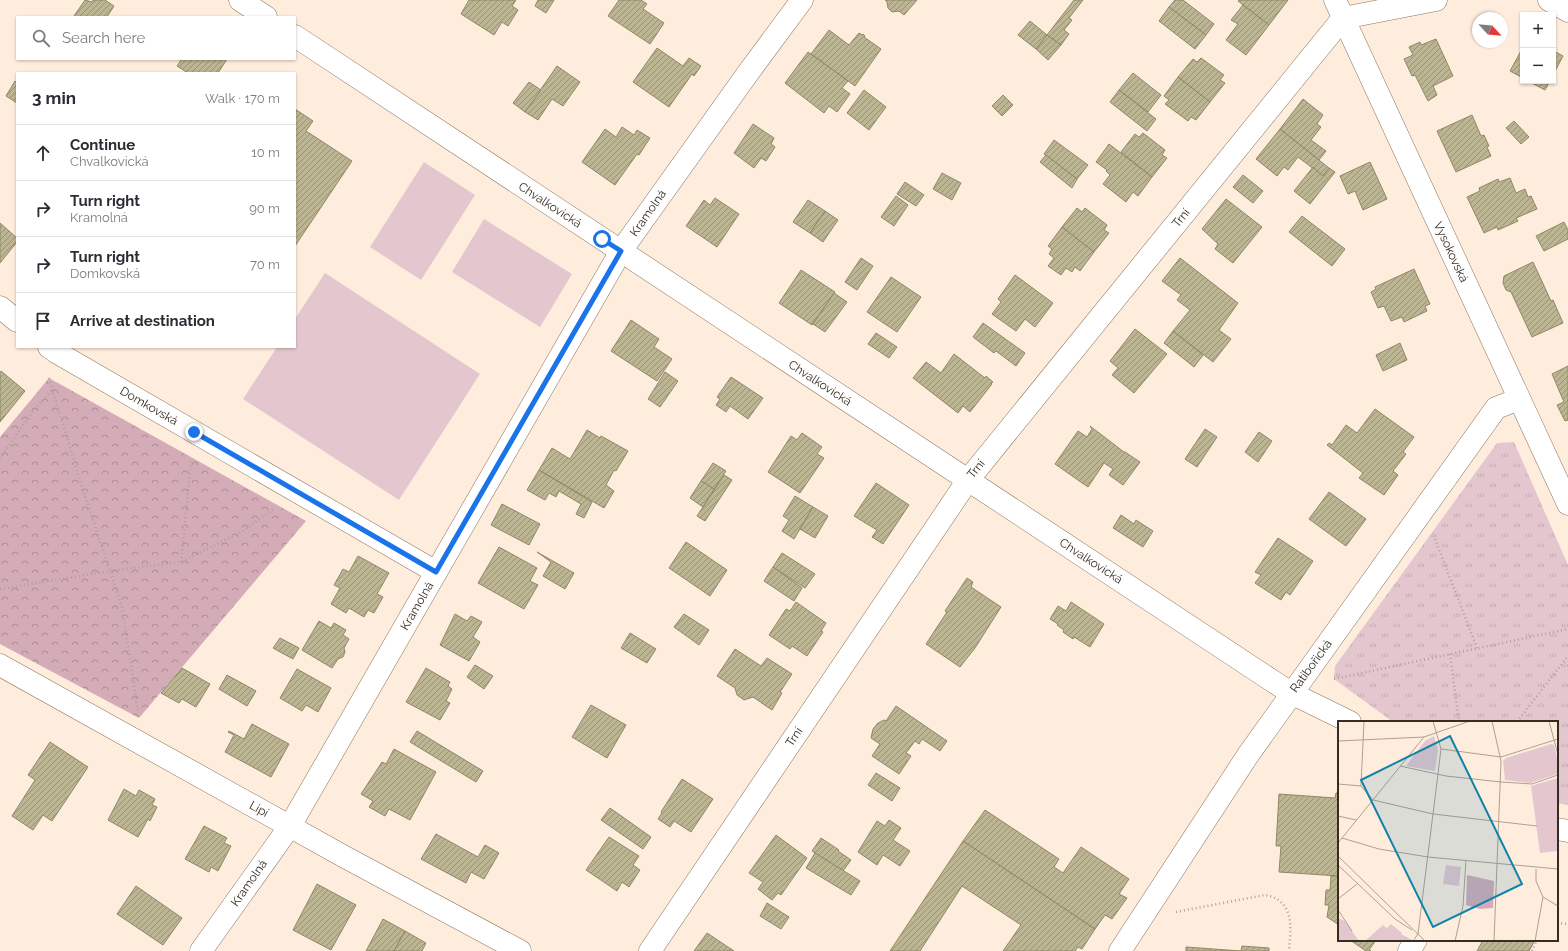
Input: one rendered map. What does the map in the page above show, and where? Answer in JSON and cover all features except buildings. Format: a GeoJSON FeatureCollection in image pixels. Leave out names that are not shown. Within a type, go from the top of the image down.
{"type":"FeatureCollection","features":[{"type":"Feature","properties":{"kind":"street"},"geometry":{"type":"LineString","coordinates":[[240,0],[264,16]]}},
{"type":"Feature","properties":{"kind":"street","name":"Kramolná"},"geometry":{"type":"LineString","coordinates":[[201,951],[290,826],[621,251],[748,72],[802,0]]}},
{"type":"Feature","properties":{"kind":"street"},"geometry":{"type":"LineString","coordinates":[[1339,9],[1436,0]]}},
{"type":"Feature","properties":{"kind":"street"},"geometry":{"type":"LineString","coordinates":[[1549,0],[1568,10]]}},
{"type":"Feature","properties":{"kind":"street","name":"Vysokovská"},"geometry":{"type":"LineString","coordinates":[[1339,9],[1568,504]]}},
{"type":"Feature","properties":{"kind":"street","name":"Trní"},"geometry":{"type":"LineString","coordinates":[[650,951],[968,480],[1339,9]]}},
{"type":"Feature","properties":{"kind":"street","name":"Chvalkovická"},"geometry":{"type":"LineString","coordinates":[[296,37],[1291,693],[1348,721]]}},
{"type":"Feature","properties":{"kind":"street"},"geometry":{"type":"LineString","coordinates":[[0,307],[16,320]]}},
{"type":"Feature","properties":{"kind":"street","name":"Domkovská"},"geometry":{"type":"LineString","coordinates":[[53,350],[436,572]]}},
{"type":"Feature","properties":{"kind":"street","name":"Ratibořická"},"geometry":{"type":"LineString","coordinates":[[1120,951],[1234,775],[1291,693],[1496,408],[1520,399]]}},
{"type":"Feature","properties":{"kind":"street","name":"Lipí"},"geometry":{"type":"LineString","coordinates":[[0,665],[290,826],[520,951]]}},
{"type":"Feature","properties":{"kind":"street"},"geometry":{"type":"LineString","coordinates":[[1558,829],[1568,831]]}},
{"type":"Feature","properties":{"kind":"street"},"geometry":{"type":"LineString","coordinates":[[1409,951],[1415,941]]}},
{"type":"Feature","properties":{"kind":"path"},"geometry":{"type":"LineString","coordinates":[[53,350],[49,378],[83,490],[122,607],[143,744]]}},
{"type":"Feature","properties":{"kind":"path"},"geometry":{"type":"LineString","coordinates":[[0,458],[34,410],[52,389]]}},
{"type":"Feature","properties":{"kind":"path"},"geometry":{"type":"LineString","coordinates":[[181,562],[194,432]]}},
{"type":"Feature","properties":{"kind":"path"},"geometry":{"type":"LineString","coordinates":[[0,589],[110,571],[181,562],[241,532],[297,492]]}},
{"type":"Feature","properties":{"kind":"path"},"geometry":{"type":"LineString","coordinates":[[1423,510],[1477,648]]}},
{"type":"Feature","properties":{"kind":"path"},"geometry":{"type":"LineString","coordinates":[[1330,681],[1568,629]]}},
{"type":"Feature","properties":{"kind":"path"},"geometry":{"type":"LineString","coordinates":[[1450,654],[1459,721]]}},
{"type":"Feature","properties":{"kind":"path"},"geometry":{"type":"LineString","coordinates":[[1517,721],[1568,656]]}},
{"type":"Feature","properties":{"kind":"path"},"geometry":{"type":"LineString","coordinates":[[1141,919],[1265,895],[1277,899],[1286,909],[1291,922],[1289,951]]}},
{"type":"Feature","properties":{"kind":"path"},"geometry":{"type":"LineString","coordinates":[[1558,923],[1568,924]]}},
{"type":"Feature","properties":{"kind":"path"},"geometry":{"type":"LineString","coordinates":[[1532,951],[1537,941]]}},
{"type":"Feature","properties":{"kind":"green space"},"geometry":{"type":"Polygon","coordinates":[[[424,162],[475,195],[421,280],[370,247],[424,162]]]}},
{"type":"Feature","properties":{"kind":"green space"},"geometry":{"type":"Polygon","coordinates":[[[484,219],[572,274],[540,327],[452,272],[484,219]]]}},
{"type":"Feature","properties":{"kind":"green space"},"geometry":{"type":"Polygon","coordinates":[[[325,273],[480,374],[399,500],[243,399],[276,348],[296,348],[296,317],[325,273]]]}},
{"type":"Feature","properties":{"kind":"green space"},"geometry":{"type":"Polygon","coordinates":[[[49,378],[306,521],[139,718],[0,644],[0,437],[49,378]]]}},
{"type":"Feature","properties":{"kind":"green space"},"geometry":{"type":"Polygon","coordinates":[[[1514,442],[1568,565],[1568,805],[1558,803],[1558,721],[1392,721],[1334,679],[1335,666],[1497,443],[1514,442]]]}},
{"type":"Feature","properties":{"kind":"route"},"geometry":{"type":"LineString","coordinates":[[194,432],[436,572],[621,251],[602,239]]}}]}
